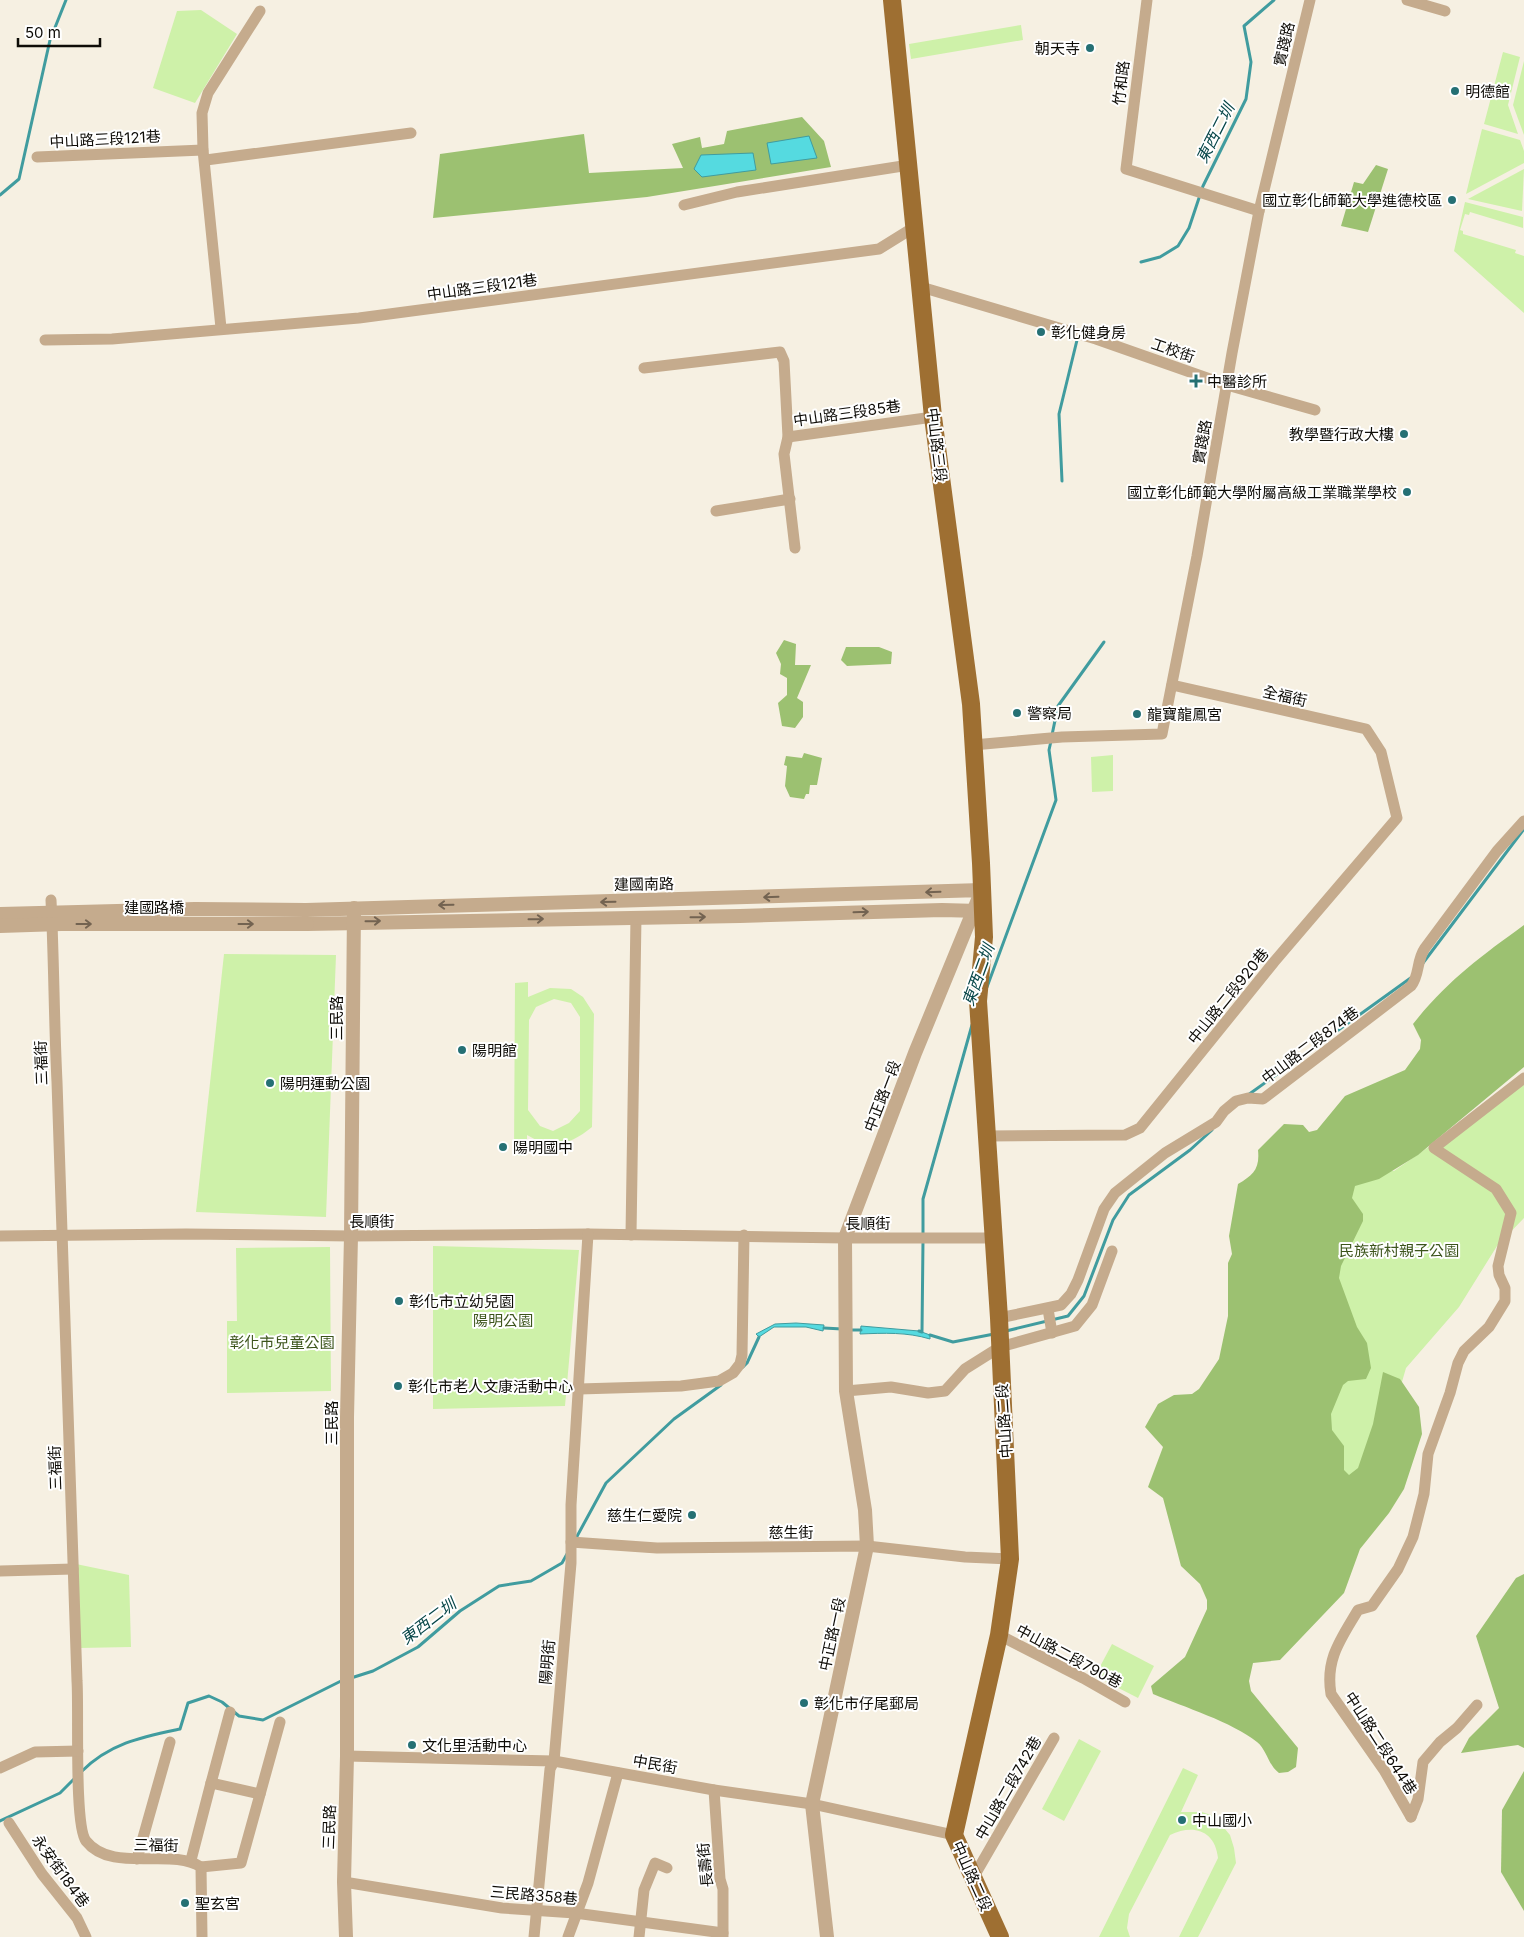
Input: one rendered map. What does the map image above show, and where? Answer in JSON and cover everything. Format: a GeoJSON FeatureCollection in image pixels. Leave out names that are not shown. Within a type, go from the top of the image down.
{"type":"FeatureCollection","features":[{"type":"Feature","properties":{"kind":"main road","name":"中山路三段"},"geometry":{"type":"LineString","coordinates":[[892,0],[916,226],[933,416],[964,643],[973,745],[982,890]]}},
{"type":"Feature","properties":{"kind":"main road","name":"中山路二段"},"geometry":{"type":"LineString","coordinates":[[982,890],[977,911],[984,937],[978,1009],[999,1333],[1010,1560],[1000,1635],[954,1835],[1000,1937]]}},
{"type":"Feature","properties":{"kind":"street","name":"竹和路"},"geometry":{"type":"LineString","coordinates":[[1147,0],[1126,169],[1259,211]]}},
{"type":"Feature","properties":{"kind":"street","name":"實踐路"},"geometry":{"type":"LineString","coordinates":[[973,745],[1062,737],[1162,734],[1259,211],[1310,0]]}},
{"type":"Feature","properties":{"kind":"street"},"geometry":{"type":"LineString","coordinates":[[1407,0],[1445,11]]}},
{"type":"Feature","properties":{"kind":"street"},"geometry":{"type":"LineString","coordinates":[[221,328],[202,113],[208,93],[260,10]]}},
{"type":"Feature","properties":{"kind":"street","name":"中山路三段121巷"},"geometry":{"type":"LineString","coordinates":[[37,157],[205,155],[411,133]]}},
{"type":"Feature","properties":{"kind":"street"},"geometry":{"type":"LineString","coordinates":[[684,205],[737,192],[909,165]]}},
{"type":"Feature","properties":{"kind":"street","name":"中山路三段121巷"},"geometry":{"type":"LineString","coordinates":[[45,340],[112,338],[359,318],[879,248],[916,226]]}},
{"type":"Feature","properties":{"kind":"street","name":"工校街"},"geometry":{"type":"LineString","coordinates":[[921,287],[1074,333],[1227,385],[1315,410]]}},
{"type":"Feature","properties":{"kind":"street"},"geometry":{"type":"LineString","coordinates":[[644,368],[780,352],[784,361],[788,437]]}},
{"type":"Feature","properties":{"kind":"street","name":"中山路三段85巷"},"geometry":{"type":"LineString","coordinates":[[795,548],[784,454],[788,437],[933,416]]}},
{"type":"Feature","properties":{"kind":"street"},"geometry":{"type":"LineString","coordinates":[[716,511],[790,499]]}},
{"type":"Feature","properties":{"kind":"street","name":"全福街"},"geometry":{"type":"LineString","coordinates":[[1172,685],[1366,729],[1382,752]]}},
{"type":"Feature","properties":{"kind":"street","name":"中山路二段920巷"},"geometry":{"type":"LineString","coordinates":[[987,1136],[1125,1135],[1140,1128],[1274,962],[1397,818],[1391,801],[1382,752]]}},
{"type":"Feature","properties":{"kind":"street","name":"中山路二段874巷"},"geometry":{"type":"LineString","coordinates":[[999,1333],[1061,1305],[1071,1294],[1104,1209],[1115,1193],[1165,1153],[1216,1122],[1224,1111],[1236,1101],[1263,1099],[1417,980],[1418,962],[1425,948],[1496,851],[1524,821]]}},
{"type":"Feature","properties":{"kind":"street","name":"建國南路"},"geometry":{"type":"LineString","coordinates":[[307,917],[982,890]]}},
{"type":"Feature","properties":{"kind":"street","name":"三福街"},"geometry":{"type":"LineString","coordinates":[[51,900],[64,1236],[78,1787],[83,1838],[94,1849],[124,1859],[191,1860],[202,1867]]}},
{"type":"Feature","properties":{"kind":"street","name":"建國路橋"},"geometry":{"type":"LineString","coordinates":[[0,914],[195,909],[307,917]]}},
{"type":"Feature","properties":{"kind":"street","name":"建國南路"},"geometry":{"type":"LineString","coordinates":[[354,915],[636,917],[942,910],[977,911]]}},
{"type":"Feature","properties":{"kind":"street","name":"中正路一段"},"geometry":{"type":"LineString","coordinates":[[827,1937],[812,1804],[867,1546],[865,1510],[846,1391],[844,1337],[845,1238],[977,911]]}},
{"type":"Feature","properties":{"kind":"street","name":"三民路"},"geometry":{"type":"LineString","coordinates":[[346,1937],[344,1882],[347,1756],[347,1417],[354,915]]}},
{"type":"Feature","properties":{"kind":"street","name":"建國路橋"},"geometry":{"type":"LineString","coordinates":[[0,926],[307,917]]}},
{"type":"Feature","properties":{"kind":"street"},"geometry":{"type":"LineString","coordinates":[[631,1235],[636,917]]}},
{"type":"Feature","properties":{"kind":"street","name":"中山路二段644巷"},"geometry":{"type":"LineString","coordinates":[[1477,1705],[1423,1762],[1418,1799],[1411,1817],[1384,1770],[1331,1694],[1328,1680],[1334,1651],[1358,1610],[1372,1606],[1398,1569],[1413,1537],[1424,1494],[1428,1454],[1450,1393],[1458,1364],[1464,1351],[1489,1328],[1505,1301],[1504,1288],[1498,1266],[1511,1213],[1496,1189],[1434,1148],[1524,1078]]}},
{"type":"Feature","properties":{"kind":"street","name":"長順街"},"geometry":{"type":"LineString","coordinates":[[0,1236],[588,1234],[993,1238]]}},
{"type":"Feature","properties":{"kind":"street","name":"陽明街"},"geometry":{"type":"LineString","coordinates":[[534,1937],[550,1769],[554,1761],[571,1564],[588,1234]]}},
{"type":"Feature","properties":{"kind":"street"},"geometry":{"type":"LineString","coordinates":[[579,1389],[681,1386],[719,1381],[733,1373],[740,1364],[742,1355],[744,1235]]}},
{"type":"Feature","properties":{"kind":"street"},"geometry":{"type":"LineString","coordinates":[[846,1391],[891,1387],[928,1393],[945,1391],[999,1333],[1052,1334],[1075,1326],[1092,1305],[1112,1251]]}},
{"type":"Feature","properties":{"kind":"street"},"geometry":{"type":"LineString","coordinates":[[1048,1310],[1052,1334]]}},
{"type":"Feature","properties":{"kind":"street","name":"慈生街"},"geometry":{"type":"LineString","coordinates":[[571,1542],[657,1548],[867,1546],[1010,1560]]}},
{"type":"Feature","properties":{"kind":"street"},"geometry":{"type":"LineString","coordinates":[[0,1572],[73,1569]]}},
{"type":"Feature","properties":{"kind":"street","name":"中山路二段790巷"},"geometry":{"type":"LineString","coordinates":[[1000,1635],[1125,1702]]}},
{"type":"Feature","properties":{"kind":"street"},"geometry":{"type":"LineString","coordinates":[[191,1860],[230,1712]]}},
{"type":"Feature","properties":{"kind":"street"},"geometry":{"type":"LineString","coordinates":[[202,1937],[202,1867],[241,1863],[280,1722]]}},
{"type":"Feature","properties":{"kind":"street","name":"中山路二段742巷"},"geometry":{"type":"LineString","coordinates":[[972,1878],[1054,1738]]}},
{"type":"Feature","properties":{"kind":"street"},"geometry":{"type":"LineString","coordinates":[[137,1859],[170,1742]]}},
{"type":"Feature","properties":{"kind":"street"},"geometry":{"type":"LineString","coordinates":[[0,1768],[35,1752],[78,1751]]}},
{"type":"Feature","properties":{"kind":"street","name":"中民街"},"geometry":{"type":"LineString","coordinates":[[347,1756],[554,1761],[714,1790],[812,1804],[954,1835]]}},
{"type":"Feature","properties":{"kind":"street"},"geometry":{"type":"LineString","coordinates":[[568,1937],[575,1913],[588,1883],[618,1772]]}},
{"type":"Feature","properties":{"kind":"street"},"geometry":{"type":"LineString","coordinates":[[211,1783],[260,1794]]}},
{"type":"Feature","properties":{"kind":"street","name":"長壽街"},"geometry":{"type":"LineString","coordinates":[[714,1790],[720,1879],[723,1889],[723,1935]]}},
{"type":"Feature","properties":{"kind":"street","name":"永安街184巷"},"geometry":{"type":"LineString","coordinates":[[9,1823],[42,1874],[76,1918],[86,1937]]}},
{"type":"Feature","properties":{"kind":"street"},"geometry":{"type":"LineString","coordinates":[[639,1937],[644,1890],[655,1863],[667,1868]]}},
{"type":"Feature","properties":{"kind":"street","name":"三民路358巷"},"geometry":{"type":"LineString","coordinates":[[344,1882],[434,1898],[640,1921],[723,1935]]}},
{"type":"Feature","properties":{"kind":"green space"},"geometry":{"type":"Polygon","coordinates":[[[201,10],[237,34],[195,103],[153,88],[177,11],[201,10]]]}},
{"type":"Feature","properties":{"kind":"green space"},"geometry":{"type":"Polygon","coordinates":[[[1021,25],[1023,40],[911,59],[909,44],[1021,25]]]}},
{"type":"Feature","properties":{"kind":"green space"},"geometry":{"type":"Polygon","coordinates":[[[1503,52],[1520,57],[1508,105],[1518,134],[1484,124],[1503,52]]]}},
{"type":"Feature","properties":{"kind":"green space"},"geometry":{"type":"Polygon","coordinates":[[[1524,61],[1524,135],[1513,105],[1524,61]]]}},
{"type":"Feature","properties":{"kind":"green space"},"geometry":{"type":"Polygon","coordinates":[[[802,117],[824,141],[831,167],[647,197],[433,218],[440,154],[584,134],[589,173],[683,168],[672,144],[700,137],[702,148],[724,144],[727,131],[802,117]]]}},
{"type":"Feature","properties":{"kind":"green space"},"geometry":{"type":"Polygon","coordinates":[[[1482,129],[1520,140],[1524,151],[1524,163],[1466,194],[1482,129]]]}},
{"type":"Feature","properties":{"kind":"green space"},"geometry":{"type":"Polygon","coordinates":[[[1376,165],[1388,169],[1368,232],[1341,226],[1354,182],[1363,184],[1376,165]]]}},
{"type":"Feature","properties":{"kind":"green space"},"geometry":{"type":"Polygon","coordinates":[[[1524,169],[1522,211],[1468,199],[1524,169]]]}},
{"type":"Feature","properties":{"kind":"green space"},"geometry":{"type":"Polygon","coordinates":[[[1465,202],[1523,217],[1523,228],[1470,212],[1469,215],[1465,214],[1460,230],[1463,231],[1463,234],[1516,250],[1515,253],[1524,256],[1524,313],[1454,251],[1465,202]]]}},
{"type":"Feature","properties":{"kind":"green space"},"geometry":{"type":"Polygon","coordinates":[[[784,640],[796,644],[795,665],[811,665],[797,698],[803,702],[803,717],[795,728],[782,726],[778,703],[787,695],[787,678],[780,674],[781,664],[776,653],[784,640]]]}},
{"type":"Feature","properties":{"kind":"green space"},"geometry":{"type":"Polygon","coordinates":[[[846,647],[879,647],[892,652],[891,664],[847,666],[841,660],[846,647]]]}},
{"type":"Feature","properties":{"kind":"green space"},"geometry":{"type":"Polygon","coordinates":[[[804,753],[822,758],[817,785],[810,785],[809,794],[806,794],[804,799],[790,797],[785,786],[787,766],[784,765],[786,756],[802,758],[804,753]]]}},
{"type":"Feature","properties":{"kind":"green space"},"geometry":{"type":"Polygon","coordinates":[[[1113,755],[1113,791],[1092,792],[1091,757],[1113,755]]]}},
{"type":"Feature","properties":{"kind":"green space"},"geometry":{"type":"Polygon","coordinates":[[[1524,925],[1524,1067],[1418,1155],[1379,1179],[1355,1186],[1352,1198],[1363,1214],[1363,1221],[1341,1266],[1339,1278],[1357,1327],[1367,1343],[1371,1368],[1366,1379],[1348,1381],[1343,1385],[1331,1414],[1332,1430],[1344,1446],[1344,1470],[1349,1475],[1358,1468],[1373,1424],[1383,1372],[1400,1379],[1419,1407],[1422,1434],[1404,1489],[1389,1513],[1360,1549],[1344,1593],[1280,1660],[1253,1663],[1249,1681],[1251,1691],[1298,1748],[1296,1767],[1288,1772],[1279,1773],[1272,1766],[1260,1745],[1247,1735],[1221,1721],[1153,1694],[1151,1686],[1185,1657],[1207,1609],[1207,1600],[1200,1584],[1181,1566],[1163,1498],[1148,1487],[1163,1447],[1145,1427],[1158,1404],[1174,1395],[1192,1394],[1199,1389],[1219,1359],[1228,1316],[1228,1263],[1232,1254],[1229,1236],[1238,1184],[1248,1178],[1257,1167],[1258,1150],[1284,1124],[1303,1125],[1309,1132],[1317,1130],[1345,1096],[1405,1070],[1420,1049],[1421,1040],[1413,1024],[1451,982],[1524,925]]]}},
{"type":"Feature","properties":{"kind":"green space","name":"陽明運動公園"},"geometry":{"type":"Polygon","coordinates":[[[224,954],[336,955],[326,1217],[196,1212],[224,954]]]}},
{"type":"Feature","properties":{"kind":"green space"},"geometry":{"type":"Polygon","coordinates":[[[528,982],[528,997],[550,988],[571,989],[583,997],[594,1014],[592,1127],[576,1138],[553,1144],[536,1140],[527,1135],[527,1156],[514,1155],[515,983],[528,982]],[[554,999],[536,1007],[529,1020],[528,1110],[540,1126],[553,1131],[569,1123],[580,1111],[580,1017],[571,1003],[554,999]]]}},
{"type":"Feature","properties":{"kind":"green space","name":"民族新村親子公園"},"geometry":{"type":"Polygon","coordinates":[[[1524,1081],[1524,1218],[1497,1246],[1459,1307],[1406,1368],[1370,1492],[1305,1491],[1320,1268],[1343,1164],[1394,1171],[1524,1081]]]}},
{"type":"Feature","properties":{"kind":"green space","name":"陽明公園"},"geometry":{"type":"Polygon","coordinates":[[[433,1246],[579,1250],[565,1406],[433,1409],[433,1246]]]}},
{"type":"Feature","properties":{"kind":"green space","name":"彰化市兒童公園"},"geometry":{"type":"Polygon","coordinates":[[[330,1247],[331,1391],[227,1393],[227,1321],[237,1321],[236,1248],[330,1247]]]}},
{"type":"Feature","properties":{"kind":"green space"},"geometry":{"type":"Polygon","coordinates":[[[76,1564],[129,1575],[131,1647],[79,1648],[76,1564]]]}},
{"type":"Feature","properties":{"kind":"green space"},"geometry":{"type":"Polygon","coordinates":[[[1524,1574],[1524,1748],[1518,1745],[1461,1753],[1469,1738],[1499,1708],[1476,1636],[1516,1578],[1524,1574]]]}},
{"type":"Feature","properties":{"kind":"green space"},"geometry":{"type":"Polygon","coordinates":[[[1112,1644],[1154,1666],[1138,1698],[1095,1676],[1112,1644]]]}},
{"type":"Feature","properties":{"kind":"green space"},"geometry":{"type":"Polygon","coordinates":[[[1079,1739],[1101,1751],[1064,1821],[1042,1809],[1079,1739]]]}},
{"type":"Feature","properties":{"kind":"green space"},"geometry":{"type":"Polygon","coordinates":[[[1183,1768],[1198,1775],[1181,1812],[1202,1812],[1214,1816],[1230,1835],[1236,1863],[1198,1937],[1179,1937],[1218,1858],[1212,1841],[1202,1832],[1187,1830],[1170,1835],[1129,1914],[1127,1928],[1130,1937],[1099,1937],[1183,1768]]]}},
{"type":"Feature","properties":{"kind":"green space"},"geometry":{"type":"Polygon","coordinates":[[[1524,1771],[1524,1911],[1501,1872],[1502,1810],[1524,1771]]]}},
{"type":"Feature","properties":{"kind":"water"},"geometry":{"type":"Polygon","coordinates":[[[809,136],[817,158],[771,164],[767,143],[809,136]]]}},
{"type":"Feature","properties":{"kind":"water"},"geometry":{"type":"Polygon","coordinates":[[[753,153],[756,170],[702,177],[694,169],[701,155],[753,153]]]}},
{"type":"Feature","properties":{"kind":"water"},"geometry":{"type":"Polygon","coordinates":[[[775,1324],[824,1325],[823,1331],[806,1327],[774,1327],[759,1337],[756,1334],[775,1324]]]}},
{"type":"Feature","properties":{"kind":"water"},"geometry":{"type":"Polygon","coordinates":[[[861,1326],[919,1331],[930,1335],[930,1339],[904,1334],[860,1334],[861,1326]]]}},
{"type":"Feature","properties":{"kind":"waterway"},"geometry":{"type":"LineString","coordinates":[[0,195],[19,179],[50,40],[66,0]]}},
{"type":"Feature","properties":{"kind":"waterway","name":"東西二圳"},"geometry":{"type":"LineString","coordinates":[[1141,262],[1160,257],[1178,246],[1189,228],[1203,186],[1246,99],[1251,62],[1244,26],[1274,0]]}},
{"type":"Feature","properties":{"kind":"waterway","name":"東西二圳"},"geometry":{"type":"LineString","coordinates":[[1062,481],[1059,414],[1078,336]]}},
{"type":"Feature","properties":{"kind":"waterway","name":"東西二圳"},"geometry":{"type":"LineString","coordinates":[[1052,735],[1058,706],[1104,642]]}},
{"type":"Feature","properties":{"kind":"waterway","name":"東西二圳"},"geometry":{"type":"LineString","coordinates":[[987,987],[1056,800],[1049,750],[1051,741]]}},
{"type":"Feature","properties":{"kind":"waterway"},"geometry":{"type":"LineString","coordinates":[[1423,963],[1524,829]]}},
{"type":"Feature","properties":{"kind":"waterway"},"geometry":{"type":"LineString","coordinates":[[1248,1095],[1412,977]]}},
{"type":"Feature","properties":{"kind":"waterway","name":"東西二圳"},"geometry":{"type":"LineString","coordinates":[[923,1235],[923,1199],[972,1025]]}},
{"type":"Feature","properties":{"kind":"waterway"},"geometry":{"type":"LineString","coordinates":[[1006,1331],[1068,1316],[1084,1296],[1113,1220],[1129,1195],[1190,1150],[1212,1130]]}},
{"type":"Feature","properties":{"kind":"waterway","name":"東西二圳"},"geometry":{"type":"LineString","coordinates":[[919,1331],[922,1332],[923,1241]]}},
{"type":"Feature","properties":{"kind":"waterway"},"geometry":{"type":"LineString","coordinates":[[824,1328],[842,1329]]}},
{"type":"Feature","properties":{"kind":"waterway"},"geometry":{"type":"LineString","coordinates":[[849,1330],[861,1330]]}},
{"type":"Feature","properties":{"kind":"waterway"},"geometry":{"type":"LineString","coordinates":[[930,1335],[953,1342],[994,1334]]}},
{"type":"Feature","properties":{"kind":"waterway","name":"東西二圳"},"geometry":{"type":"LineString","coordinates":[[743,1367],[747,1363],[759,1337]]}},
{"type":"Feature","properties":{"kind":"waterway","name":"東西二圳"},"geometry":{"type":"LineString","coordinates":[[575,1540],[606,1483],[674,1419],[721,1385]]}},
{"type":"Feature","properties":{"kind":"waterway","name":"東西二圳"},"geometry":{"type":"LineString","coordinates":[[351,1678],[373,1671],[418,1647],[460,1611],[499,1586],[531,1581],[562,1563],[567,1554]]}},
{"type":"Feature","properties":{"kind":"waterway","name":"東西二圳"},"geometry":{"type":"LineString","coordinates":[[81,1772],[103,1754],[115,1748],[140,1738],[180,1729],[188,1703],[209,1696],[222,1702],[239,1716],[263,1720],[343,1680]]}},
{"type":"Feature","properties":{"kind":"waterway","name":"東西二圳"},"geometry":{"type":"LineString","coordinates":[[0,1821],[60,1793],[75,1778]]}},
{"type":"Feature","properties":{"kind":"place","name":"朝天寺"},"geometry":{"type":"Point","coordinates":[1090,48]}},
{"type":"Feature","properties":{"kind":"place","name":"明德館"},"geometry":{"type":"Point","coordinates":[1455,91]}},
{"type":"Feature","properties":{"kind":"place","name":"國立彰化師範大學進德校區"},"geometry":{"type":"Point","coordinates":[1452,200]}},
{"type":"Feature","properties":{"kind":"place","name":"彰化健身房"},"geometry":{"type":"Point","coordinates":[1041,332]}},
{"type":"Feature","properties":{"kind":"place","name":"中醫診所"},"geometry":{"type":"Point","coordinates":[1196,381]}},
{"type":"Feature","properties":{"kind":"place","name":"教學暨行政大樓"},"geometry":{"type":"Point","coordinates":[1404,434]}},
{"type":"Feature","properties":{"kind":"place","name":"國立彰化師範大學附屬高級工業職業學校"},"geometry":{"type":"Point","coordinates":[1407,492]}},
{"type":"Feature","properties":{"kind":"place","name":"警察局"},"geometry":{"type":"Point","coordinates":[1017,713]}},
{"type":"Feature","properties":{"kind":"place","name":"龍寶龍鳳宮"},"geometry":{"type":"Point","coordinates":[1137,714]}},
{"type":"Feature","properties":{"kind":"place","name":"陽明館"},"geometry":{"type":"Point","coordinates":[462,1050]}},
{"type":"Feature","properties":{"kind":"place","name":"陽明運動公園"},"geometry":{"type":"Point","coordinates":[270,1083]}},
{"type":"Feature","properties":{"kind":"place","name":"陽明國中"},"geometry":{"type":"Point","coordinates":[503,1147]}},
{"type":"Feature","properties":{"kind":"place","name":"彰化市立幼兒園"},"geometry":{"type":"Point","coordinates":[399,1301]}},
{"type":"Feature","properties":{"kind":"place","name":"彰化市老人文康活動中心"},"geometry":{"type":"Point","coordinates":[398,1386]}},
{"type":"Feature","properties":{"kind":"place","name":"慈生仁愛院"},"geometry":{"type":"Point","coordinates":[692,1515]}},
{"type":"Feature","properties":{"kind":"place","name":"彰化市仔尾郵局"},"geometry":{"type":"Point","coordinates":[804,1703]}},
{"type":"Feature","properties":{"kind":"place","name":"文化里活動中心"},"geometry":{"type":"Point","coordinates":[412,1745]}},
{"type":"Feature","properties":{"kind":"place","name":"中山國小"},"geometry":{"type":"Point","coordinates":[1182,1820]}},
{"type":"Feature","properties":{"kind":"place","name":"聖玄宮"},"geometry":{"type":"Point","coordinates":[185,1903]}}]}
